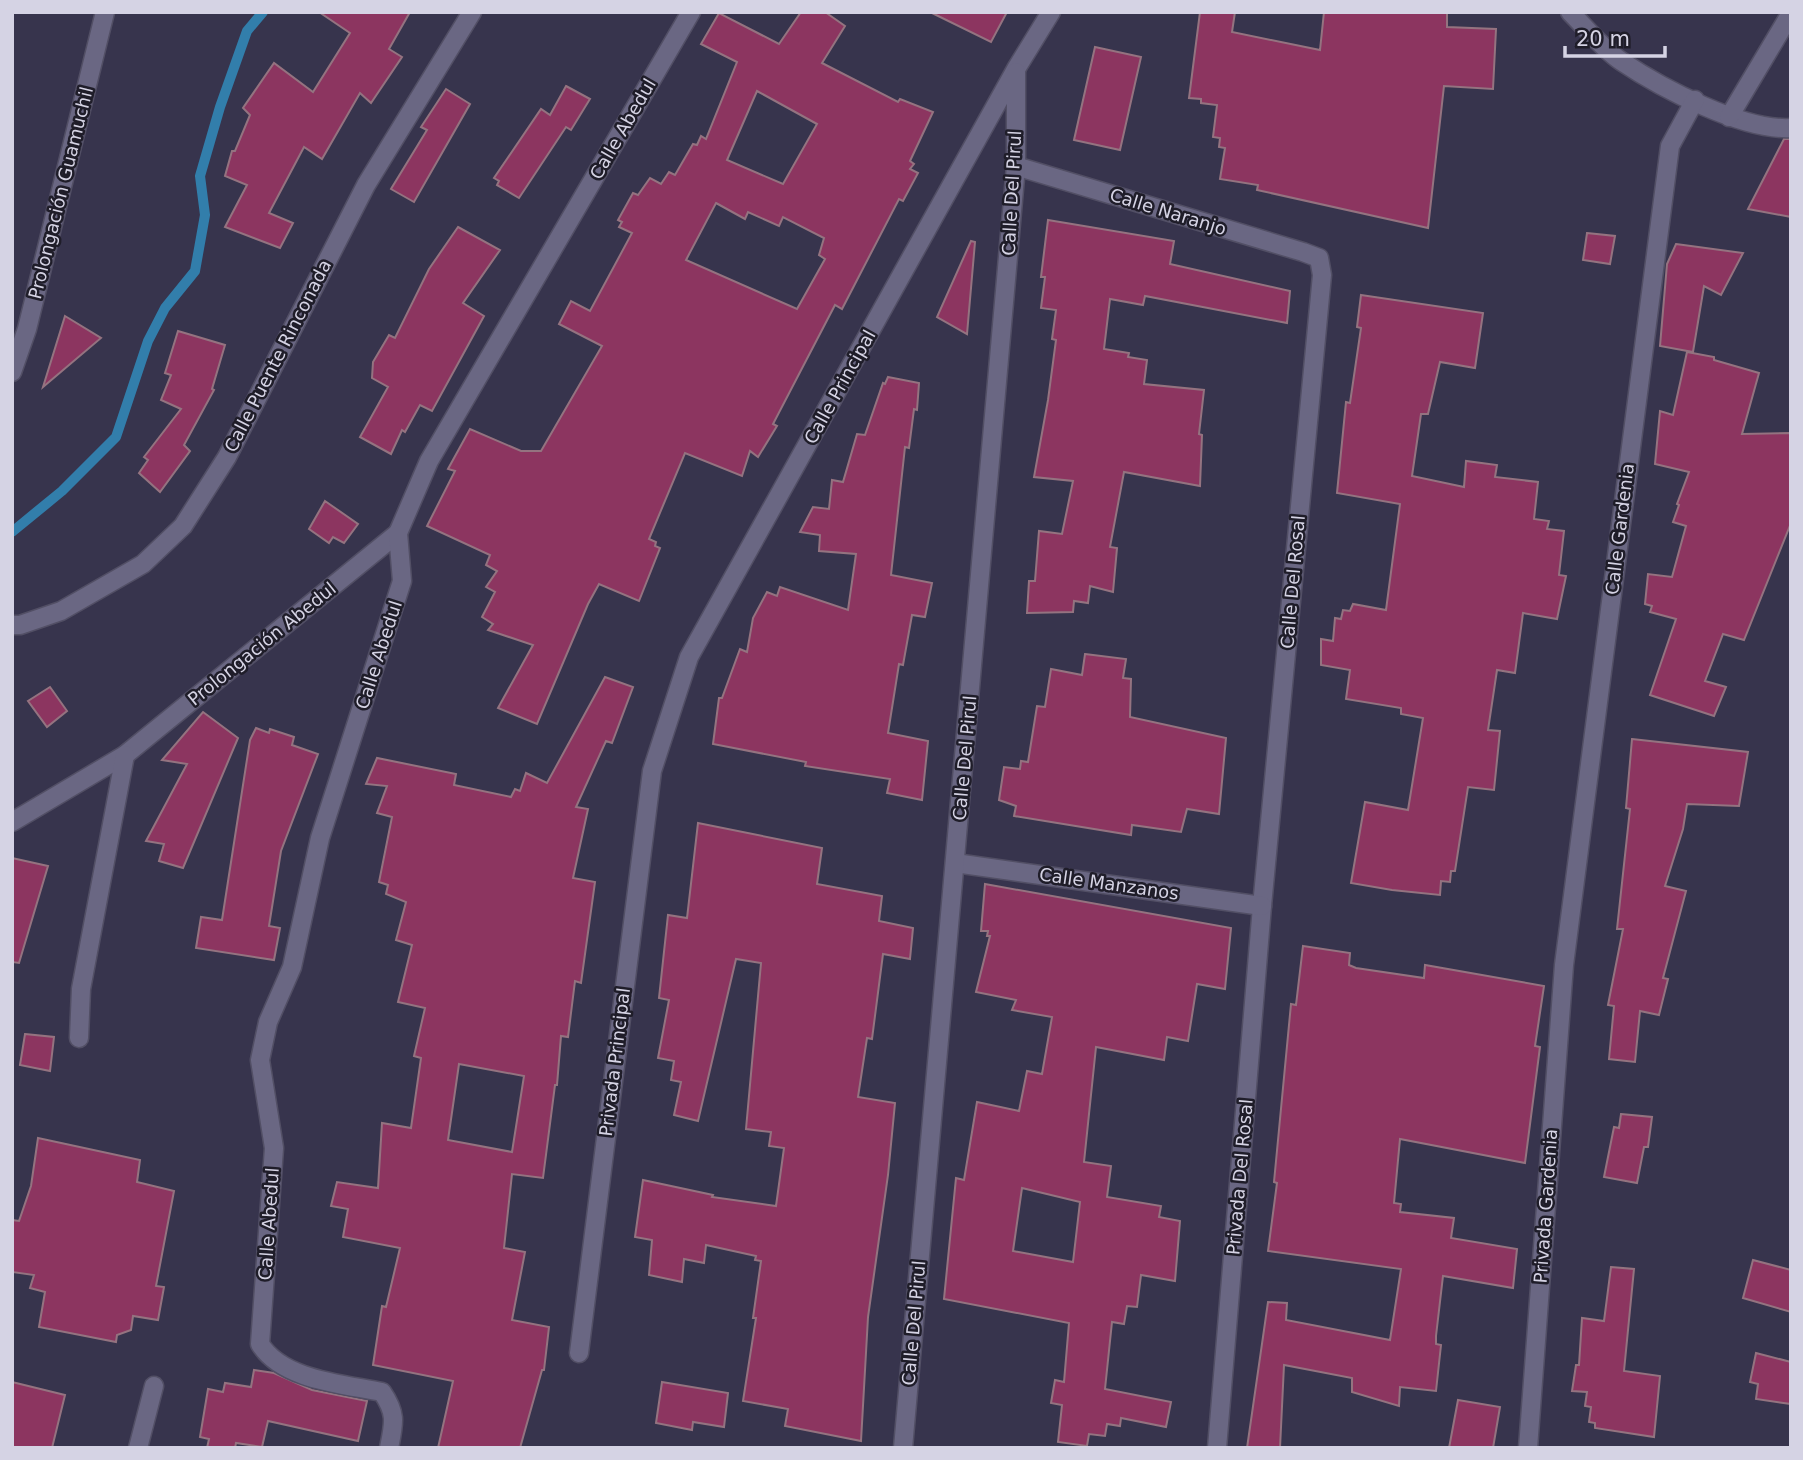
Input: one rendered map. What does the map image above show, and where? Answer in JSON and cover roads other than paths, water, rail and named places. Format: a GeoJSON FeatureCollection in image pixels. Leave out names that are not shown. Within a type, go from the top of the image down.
{"type":"FeatureCollection","features":[{"type":"Feature","properties":{"kind":"street","name":"Prolongación Guamuchil"},"geometry":{"type":"LineString","coordinates":[[12,372],[27,330],[105,12]]}},
{"type":"Feature","properties":{"kind":"street","name":"Calle Puente Rinconada"},"geometry":{"type":"LineString","coordinates":[[12,625],[20,625],[61,611],[143,564],[183,526],[228,457],[366,185],[472,12]]}},
{"type":"Feature","properties":{"kind":"street","name":"Calle Abedul"},"geometry":{"type":"LineString","coordinates":[[389,1448],[395,1420],[391,1405],[382,1392],[293,1372],[268,1356],[260,1344],[274,1149],[260,1060],[268,1022],[292,967],[320,838],[402,581],[398,533],[429,461],[691,12]]}},
{"type":"Feature","properties":{"kind":"street","name":"Calle Principal"},"geometry":{"type":"LineString","coordinates":[[652,771],[689,657],[1016,68],[1051,12]]}},
{"type":"Feature","properties":{"kind":"street"},"geometry":{"type":"LineString","coordinates":[[1570,12],[1619,60],[1695,100],[1729,117],[1780,129],[1791,128]]}},
{"type":"Feature","properties":{"kind":"street"},"geometry":{"type":"LineString","coordinates":[[1729,117],[1791,13]]}},
{"type":"Feature","properties":{"kind":"street","name":"Calle Del Pirul"},"geometry":{"type":"LineString","coordinates":[[903,1448],[1016,166],[1016,68]]}},
{"type":"Feature","properties":{"kind":"street","name":"Calle Gardenia"},"geometry":{"type":"LineString","coordinates":[[1564,965],[1670,146],[1695,100]]}},
{"type":"Feature","properties":{"kind":"street","name":"Calle Naranjo"},"geometry":{"type":"LineString","coordinates":[[1016,166],[1318,258]]}},
{"type":"Feature","properties":{"kind":"street","name":"Calle Del Rosal"},"geometry":{"type":"LineString","coordinates":[[1262,906],[1322,275],[1318,258]]}},
{"type":"Feature","properties":{"kind":"street","name":"Prolongación Abedul"},"geometry":{"type":"LineString","coordinates":[[12,822],[125,755],[398,533]]}},
{"type":"Feature","properties":{"kind":"street"},"geometry":{"type":"LineString","coordinates":[[79,1038],[81,989],[125,755]]}},
{"type":"Feature","properties":{"kind":"street","name":"Privada Principal"},"geometry":{"type":"LineString","coordinates":[[579,1353],[652,771]]}},
{"type":"Feature","properties":{"kind":"street","name":"Calle Manzanos"},"geometry":{"type":"LineString","coordinates":[[955,863],[1262,906]]}},
{"type":"Feature","properties":{"kind":"street","name":"Privada Del Rosal"},"geometry":{"type":"LineString","coordinates":[[1217,1448],[1262,906]]}},
{"type":"Feature","properties":{"kind":"street","name":"Privada Gardenia"},"geometry":{"type":"LineString","coordinates":[[1528,1448],[1564,965]]}},
{"type":"Feature","properties":{"kind":"street"},"geometry":{"type":"LineString","coordinates":[[138,1448],[154,1386]]}},
{"type":"Feature","properties":{"kind":"waterway"},"geometry":{"type":"LineString","coordinates":[[12,532],[62,491],[116,437],[148,341],[165,308],[195,271],[205,215],[200,176],[220,107],[247,31],[263,12]]}}]}
